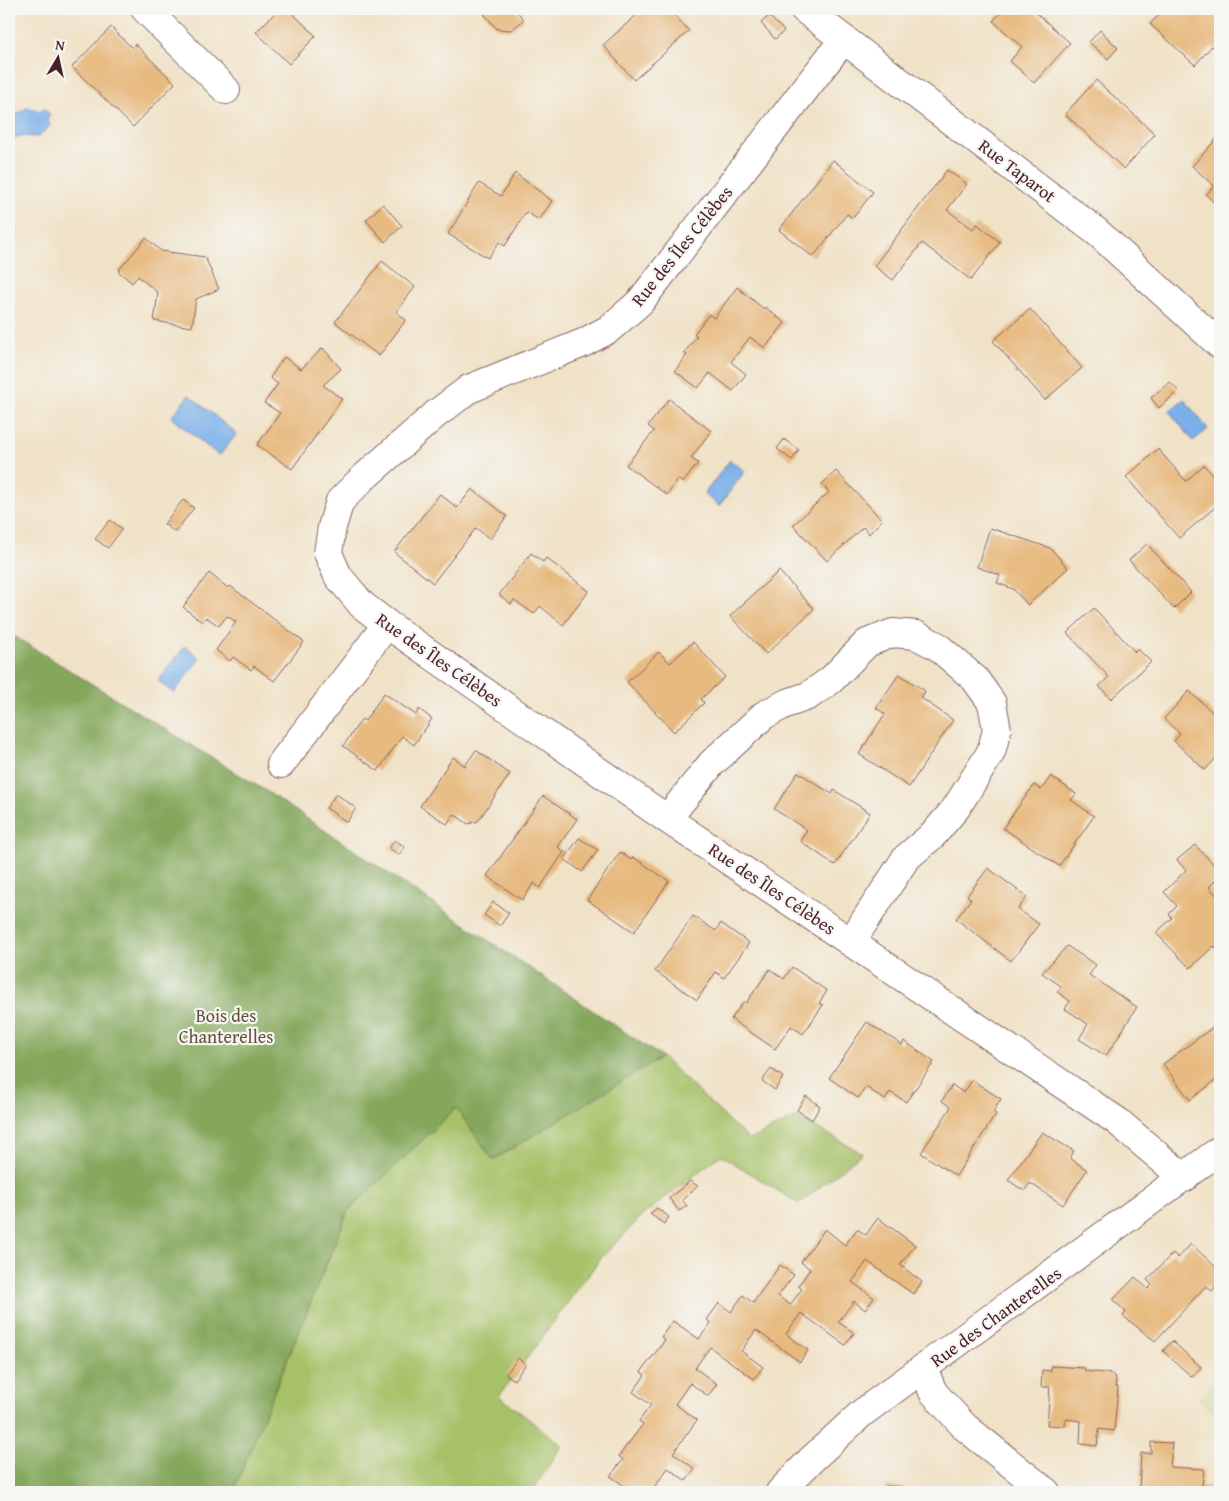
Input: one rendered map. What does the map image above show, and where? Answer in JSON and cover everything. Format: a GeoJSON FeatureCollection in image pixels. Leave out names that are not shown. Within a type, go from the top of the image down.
{"type":"FeatureCollection","features":[{"type":"Feature","properties":{"kind":"street"},"geometry":{"type":"LineString","coordinates":[[145,9],[226,90]]}},
{"type":"Feature","properties":{"kind":"street","name":"Rue Taparot"},"geometry":{"type":"LineString","coordinates":[[804,9],[1097,232],[1220,346]]}},
{"type":"Feature","properties":{"kind":"street","name":"Rue des Îles Célèbes"},"geometry":{"type":"LineString","coordinates":[[844,39],[640,302],[609,329],[583,343],[468,389],[428,420],[340,501],[332,526],[328,552],[338,576],[362,605],[387,624],[667,819],[1117,1121],[1184,1178]]}},
{"type":"Feature","properties":{"kind":"street"},"geometry":{"type":"LineString","coordinates":[[281,764],[387,624]]}},
{"type":"Feature","properties":{"kind":"street"},"geometry":{"type":"LineString","coordinates":[[667,819],[712,763],[764,715],[785,704],[808,696],[831,680],[867,643],[893,632],[916,635],[938,646],[974,679],[992,704],[997,730],[990,752],[956,808],[933,835],[906,858],[850,942]]}},
{"type":"Feature","properties":{"kind":"street","name":"Rue des Chanterelles"},"geometry":{"type":"LineString","coordinates":[[780,1492],[811,1460],[862,1414],[1220,1150]]}},
{"type":"Feature","properties":{"kind":"street"},"geometry":{"type":"LineString","coordinates":[[924,1370],[933,1392],[965,1427],[1046,1492]]}},
{"type":"Feature","properties":{"kind":"shaded area"},"geometry":{"type":"Polygon","coordinates":[[[1220,1372],[1220,1417],[1198,1400],[1220,1372]]]}},
{"type":"Feature","properties":{"kind":"green space","name":"Bois des Chanterelles"},"geometry":{"type":"Polygon","coordinates":[[[9,633],[266,791],[662,1057],[493,1160],[456,1108],[348,1211],[233,1492],[9,1492],[9,633]]]}},
{"type":"Feature","properties":{"kind":"green space"},"geometry":{"type":"Polygon","coordinates":[[[662,1057],[749,1140],[797,1117],[862,1153],[799,1204],[721,1155],[643,1215],[600,1259],[499,1396],[562,1445],[532,1492],[233,1492],[348,1211],[456,1107],[493,1160],[662,1057]]]}},
{"type":"Feature","properties":{"kind":"water"},"geometry":{"type":"Polygon","coordinates":[[[28,107],[40,111],[44,108],[50,114],[47,118],[50,126],[38,137],[19,136],[9,140],[9,114],[16,115],[28,107]]]}},
{"type":"Feature","properties":{"kind":"water"},"geometry":{"type":"Polygon","coordinates":[[[189,395],[237,434],[219,456],[171,417],[189,395]]]}},
{"type":"Feature","properties":{"kind":"water"},"geometry":{"type":"Polygon","coordinates":[[[1184,399],[1208,429],[1193,441],[1169,411],[1184,399]]]}},
{"type":"Feature","properties":{"kind":"water"},"geometry":{"type":"Polygon","coordinates":[[[730,460],[745,471],[719,506],[704,494],[730,460]]]}},
{"type":"Feature","properties":{"kind":"water"},"geometry":{"type":"Polygon","coordinates":[[[185,646],[200,658],[174,693],[158,681],[185,646]]]}},
{"type":"Feature","properties":{"kind":"building"},"geometry":{"type":"Polygon","coordinates":[[[279,9],[288,9],[316,36],[289,64],[256,32],[279,9]]]}},
{"type":"Feature","properties":{"kind":"building"},"geometry":{"type":"Polygon","coordinates":[[[480,9],[515,9],[524,20],[511,30],[497,29],[480,9]]]}},
{"type":"Feature","properties":{"kind":"building"},"geometry":{"type":"Polygon","coordinates":[[[643,9],[669,9],[689,31],[634,80],[603,45],[643,9]]]}},
{"type":"Feature","properties":{"kind":"building"},"geometry":{"type":"Polygon","coordinates":[[[1004,9],[1032,9],[1070,43],[1034,83],[1010,61],[1022,47],[993,21],[1004,9]]]}},
{"type":"Feature","properties":{"kind":"building"},"geometry":{"type":"Polygon","coordinates":[[[1165,9],[1216,9],[1218,11],[1220,9],[1220,54],[1212,46],[1195,65],[1150,24],[1165,9]]]}},
{"type":"Feature","properties":{"kind":"building"},"geometry":{"type":"Polygon","coordinates":[[[769,16],[784,31],[775,39],[761,23],[769,16]]]}},
{"type":"Feature","properties":{"kind":"building"},"geometry":{"type":"Polygon","coordinates":[[[111,27],[132,48],[135,44],[175,83],[133,127],[72,67],[111,27]]]}},
{"type":"Feature","properties":{"kind":"building"},"geometry":{"type":"Polygon","coordinates":[[[1100,30],[1118,48],[1108,59],[1089,42],[1100,30]]]}},
{"type":"Feature","properties":{"kind":"building"},"geometry":{"type":"Polygon","coordinates":[[[1096,80],[1155,134],[1124,169],[1065,114],[1096,80]]]}},
{"type":"Feature","properties":{"kind":"building"},"geometry":{"type":"Polygon","coordinates":[[[1220,135],[1220,208],[1206,195],[1214,186],[1192,166],[1220,135]]]}},
{"type":"Feature","properties":{"kind":"building"},"geometry":{"type":"Polygon","coordinates":[[[833,160],[873,192],[853,218],[847,214],[813,257],[779,230],[833,160]]]}},
{"type":"Feature","properties":{"kind":"building"},"geometry":{"type":"Polygon","coordinates":[[[947,170],[967,184],[947,210],[973,229],[977,224],[1000,242],[971,280],[922,243],[893,280],[874,266],[947,170]]]}},
{"type":"Feature","properties":{"kind":"building"},"geometry":{"type":"Polygon","coordinates":[[[515,173],[552,201],[539,220],[526,212],[505,246],[499,242],[488,258],[448,234],[479,183],[501,196],[515,173]]]}},
{"type":"Feature","properties":{"kind":"building"},"geometry":{"type":"Polygon","coordinates":[[[383,204],[402,226],[385,242],[366,220],[383,204]]]}},
{"type":"Feature","properties":{"kind":"building"},"geometry":{"type":"Polygon","coordinates":[[[146,238],[161,251],[205,257],[219,289],[196,299],[192,327],[154,321],[158,293],[138,276],[132,283],[118,271],[146,238]]]}},
{"type":"Feature","properties":{"kind":"building"},"geometry":{"type":"Polygon","coordinates":[[[382,261],[415,287],[396,312],[406,320],[379,356],[335,322],[382,261]]]}},
{"type":"Feature","properties":{"kind":"building"},"geometry":{"type":"Polygon","coordinates":[[[737,287],[785,323],[765,348],[750,337],[731,362],[746,374],[733,391],[710,373],[698,388],[675,371],[687,355],[684,353],[697,336],[694,334],[709,314],[714,318],[737,287]]]}},
{"type":"Feature","properties":{"kind":"building"},"geometry":{"type":"Polygon","coordinates":[[[1030,309],[1082,368],[1045,400],[993,341],[1030,309]]]}},
{"type":"Feature","properties":{"kind":"building"},"geometry":{"type":"Polygon","coordinates":[[[323,348],[341,369],[323,385],[342,399],[292,469],[257,445],[280,413],[264,403],[278,384],[270,378],[284,357],[301,369],[323,348]]]}},
{"type":"Feature","properties":{"kind":"building"},"geometry":{"type":"Polygon","coordinates":[[[1170,382],[1178,391],[1159,408],[1151,398],[1170,382]]]}},
{"type":"Feature","properties":{"kind":"building"},"geometry":{"type":"Polygon","coordinates":[[[669,399],[711,431],[691,458],[698,463],[683,483],[678,479],[667,495],[626,465],[654,431],[648,426],[669,399]]]}},
{"type":"Feature","properties":{"kind":"building"},"geometry":{"type":"Polygon","coordinates":[[[784,439],[799,450],[792,460],[777,449],[784,439]]]}},
{"type":"Feature","properties":{"kind":"building"},"geometry":{"type":"Polygon","coordinates":[[[1158,449],[1186,481],[1204,465],[1220,483],[1220,503],[1179,538],[1126,477],[1158,449]]]}},
{"type":"Feature","properties":{"kind":"building"},"geometry":{"type":"Polygon","coordinates":[[[836,471],[882,520],[869,534],[863,527],[827,561],[793,525],[829,492],[822,484],[836,471]]]}},
{"type":"Feature","properties":{"kind":"building"},"geometry":{"type":"Polygon","coordinates":[[[472,489],[507,516],[490,539],[476,528],[433,583],[394,552],[440,494],[457,508],[472,489]]]}},
{"type":"Feature","properties":{"kind":"building"},"geometry":{"type":"Polygon","coordinates":[[[183,500],[194,508],[175,532],[164,524],[183,500]]]}},
{"type":"Feature","properties":{"kind":"building"},"geometry":{"type":"Polygon","coordinates":[[[110,520],[122,529],[108,548],[95,539],[110,520]]]}},
{"type":"Feature","properties":{"kind":"building"},"geometry":{"type":"Polygon","coordinates":[[[990,528],[1050,548],[1068,568],[1028,605],[1013,589],[997,583],[1000,575],[977,567],[990,528]]]}},
{"type":"Feature","properties":{"kind":"building"},"geometry":{"type":"Polygon","coordinates":[[[1147,544],[1191,592],[1174,609],[1129,560],[1147,544]]]}},
{"type":"Feature","properties":{"kind":"building"},"geometry":{"type":"Polygon","coordinates":[[[531,553],[543,562],[546,558],[589,591],[563,625],[540,606],[534,614],[514,600],[511,604],[499,595],[531,553]]]}},
{"type":"Feature","properties":{"kind":"building"},"geometry":{"type":"Polygon","coordinates":[[[779,571],[814,609],[766,654],[730,616],[779,571]]]}},
{"type":"Feature","properties":{"kind":"building"},"geometry":{"type":"Polygon","coordinates":[[[209,573],[228,588],[230,586],[304,642],[274,681],[254,666],[251,670],[233,657],[230,661],[216,650],[236,622],[227,616],[219,626],[206,617],[202,622],[183,607],[209,573]]]}},
{"type":"Feature","properties":{"kind":"building"},"geometry":{"type":"Polygon","coordinates":[[[1094,608],[1135,652],[1138,649],[1151,662],[1111,699],[1099,686],[1109,677],[1067,633],[1094,608]]]}},
{"type":"Feature","properties":{"kind":"building"},"geometry":{"type":"Polygon","coordinates":[[[693,642],[725,677],[701,699],[704,703],[674,732],[627,682],[659,652],[670,663],[693,642]]]}},
{"type":"Feature","properties":{"kind":"building"},"geometry":{"type":"Polygon","coordinates":[[[899,674],[925,691],[921,698],[953,720],[909,787],[859,754],[885,714],[876,708],[899,674]]]}},
{"type":"Feature","properties":{"kind":"building"},"geometry":{"type":"Polygon","coordinates":[[[1189,691],[1220,719],[1220,754],[1205,770],[1174,741],[1180,734],[1164,719],[1189,691]]]}},
{"type":"Feature","properties":{"kind":"building"},"geometry":{"type":"Polygon","coordinates":[[[384,693],[416,715],[419,709],[432,719],[414,745],[402,736],[378,771],[343,746],[362,719],[365,721],[384,693]]]}},
{"type":"Feature","properties":{"kind":"building"},"geometry":{"type":"Polygon","coordinates":[[[476,750],[510,774],[478,821],[468,824],[454,814],[447,824],[420,806],[453,757],[465,766],[476,750]]]}},
{"type":"Feature","properties":{"kind":"building"},"geometry":{"type":"Polygon","coordinates":[[[798,772],[832,794],[834,790],[870,813],[835,865],[800,841],[807,830],[774,809],[798,772]]]}},
{"type":"Feature","properties":{"kind":"building"},"geometry":{"type":"Polygon","coordinates":[[[1051,776],[1076,794],[1071,800],[1094,816],[1059,866],[1003,828],[1034,785],[1041,790],[1051,776]]]}},
{"type":"Feature","properties":{"kind":"building"},"geometry":{"type":"Polygon","coordinates":[[[336,794],[356,808],[347,822],[326,808],[336,794]]]}},
{"type":"Feature","properties":{"kind":"building"},"geometry":{"type":"Polygon","coordinates":[[[543,796],[577,819],[558,847],[564,852],[540,888],[534,883],[522,900],[487,876],[543,796]]]}},
{"type":"Feature","properties":{"kind":"building"},"geometry":{"type":"Polygon","coordinates":[[[579,838],[598,850],[582,872],[564,859],[579,838]]]}},
{"type":"Feature","properties":{"kind":"building"},"geometry":{"type":"Polygon","coordinates":[[[395,840],[405,847],[399,855],[389,848],[395,840]]]}},
{"type":"Feature","properties":{"kind":"building"},"geometry":{"type":"Polygon","coordinates":[[[1195,845],[1220,871],[1220,876],[1209,887],[1220,899],[1220,947],[1218,950],[1214,946],[1190,968],[1156,933],[1172,918],[1169,914],[1177,906],[1164,892],[1186,870],[1177,860],[1195,845]]]}},
{"type":"Feature","properties":{"kind":"building"},"geometry":{"type":"Polygon","coordinates":[[[620,852],[631,860],[633,857],[669,881],[634,932],[587,900],[620,852]]]}},
{"type":"Feature","properties":{"kind":"building"},"geometry":{"type":"Polygon","coordinates":[[[988,868],[1027,897],[1018,909],[1039,924],[1011,961],[956,919],[971,899],[967,896],[988,868]]]}},
{"type":"Feature","properties":{"kind":"building"},"geometry":{"type":"Polygon","coordinates":[[[493,902],[509,913],[500,926],[484,915],[493,902]]]}},
{"type":"Feature","properties":{"kind":"building"},"geometry":{"type":"Polygon","coordinates":[[[693,916],[716,931],[721,923],[749,943],[724,978],[716,972],[697,1000],[655,971],[693,916]]]}},
{"type":"Feature","properties":{"kind":"building"},"geometry":{"type":"Polygon","coordinates":[[[1067,946],[1096,965],[1089,975],[1137,1007],[1106,1056],[1079,1039],[1088,1024],[1065,1009],[1070,1001],[1057,992],[1061,986],[1042,973],[1067,946]]]}},
{"type":"Feature","properties":{"kind":"building"},"geometry":{"type":"Polygon","coordinates":[[[792,967],[827,991],[819,1003],[823,1005],[803,1034],[791,1026],[775,1049],[731,1019],[744,1001],[746,1003],[770,969],[784,979],[792,967]]]}},
{"type":"Feature","properties":{"kind":"building"},"geometry":{"type":"Polygon","coordinates":[[[867,1022],[902,1045],[904,1041],[934,1062],[906,1102],[890,1092],[885,1100],[866,1087],[858,1098],[829,1078],[867,1022]]]}},
{"type":"Feature","properties":{"kind":"building"},"geometry":{"type":"Polygon","coordinates":[[[1220,1022],[1220,1077],[1190,1100],[1163,1064],[1220,1022]]]}},
{"type":"Feature","properties":{"kind":"building"},"geometry":{"type":"Polygon","coordinates":[[[771,1069],[783,1077],[775,1090],[762,1081],[771,1069]]]}},
{"type":"Feature","properties":{"kind":"building"},"geometry":{"type":"Polygon","coordinates":[[[972,1080],[1001,1099],[993,1112],[996,1114],[956,1176],[921,1153],[951,1107],[942,1101],[952,1085],[964,1093],[972,1080]]]}},
{"type":"Feature","properties":{"kind":"building"},"geometry":{"type":"Polygon","coordinates":[[[806,1096],[820,1106],[812,1120],[797,1110],[806,1096]]]}},
{"type":"Feature","properties":{"kind":"building"},"geometry":{"type":"Polygon","coordinates":[[[1042,1132],[1074,1151],[1070,1158],[1087,1170],[1063,1205],[1030,1183],[1024,1191],[1008,1180],[1042,1132]]]}},
{"type":"Feature","properties":{"kind":"building"},"geometry":{"type":"Polygon","coordinates":[[[690,1181],[698,1186],[682,1200],[687,1206],[679,1211],[669,1198],[690,1181]]]}},
{"type":"Feature","properties":{"kind":"building"},"geometry":{"type":"Polygon","coordinates":[[[657,1208],[669,1217],[664,1224],[650,1214],[657,1208]]]}},
{"type":"Feature","properties":{"kind":"building"},"geometry":{"type":"Polygon","coordinates":[[[878,1218],[915,1245],[900,1265],[922,1282],[913,1294],[867,1261],[852,1282],[874,1298],[865,1310],[854,1301],[838,1322],[854,1333],[845,1345],[801,1313],[786,1334],[808,1350],[800,1362],[756,1330],[741,1351],[763,1367],[754,1379],[710,1347],[695,1368],[717,1384],[708,1396],[690,1383],[675,1404],[697,1420],[673,1453],[695,1469],[686,1481],[668,1468],[653,1489],[658,1492],[623,1492],[626,1487],[610,1476],[623,1460],[619,1456],[643,1424],[639,1421],[651,1405],[633,1392],[645,1375],[641,1372],[665,1340],[661,1337],[673,1321],[699,1339],[711,1323],[707,1320],[719,1303],[731,1312],[743,1295],[753,1303],[780,1265],[794,1275],[778,1296],[790,1305],[802,1289],[798,1286],[810,1269],[801,1262],[825,1229],[845,1245],[857,1229],[866,1235],[878,1218]]]}},
{"type":"Feature","properties":{"kind":"building"},"geometry":{"type":"Polygon","coordinates":[[[1191,1244],[1220,1271],[1220,1282],[1212,1291],[1206,1286],[1155,1341],[1123,1316],[1126,1312],[1113,1300],[1135,1277],[1148,1289],[1152,1285],[1147,1280],[1173,1253],[1178,1258],[1191,1244]]]}},
{"type":"Feature","properties":{"kind":"building"},"geometry":{"type":"Polygon","coordinates":[[[1172,1341],[1201,1367],[1192,1377],[1163,1351],[1172,1341]]]}},
{"type":"Feature","properties":{"kind":"building"},"geometry":{"type":"Polygon","coordinates":[[[518,1358],[526,1364],[514,1380],[506,1374],[518,1358]]]}},
{"type":"Feature","properties":{"kind":"building"},"geometry":{"type":"Polygon","coordinates":[[[1051,1366],[1085,1368],[1085,1371],[1112,1374],[1116,1380],[1115,1387],[1118,1387],[1114,1431],[1099,1429],[1097,1446],[1080,1444],[1081,1421],[1066,1419],[1065,1426],[1047,1425],[1050,1387],[1041,1387],[1042,1370],[1051,1371],[1051,1366]]]}},
{"type":"Feature","properties":{"kind":"building"},"geometry":{"type":"Polygon","coordinates":[[[1151,1442],[1172,1443],[1170,1467],[1204,1469],[1202,1486],[1220,1487],[1220,1492],[1139,1492],[1141,1453],[1151,1453],[1151,1442]]]}},
{"type":"Feature","properties":{"kind":"building"},"geometry":{"type":"Polygon","coordinates":[[[885,1486],[903,1487],[903,1492],[885,1492],[885,1486]]]}}]}
